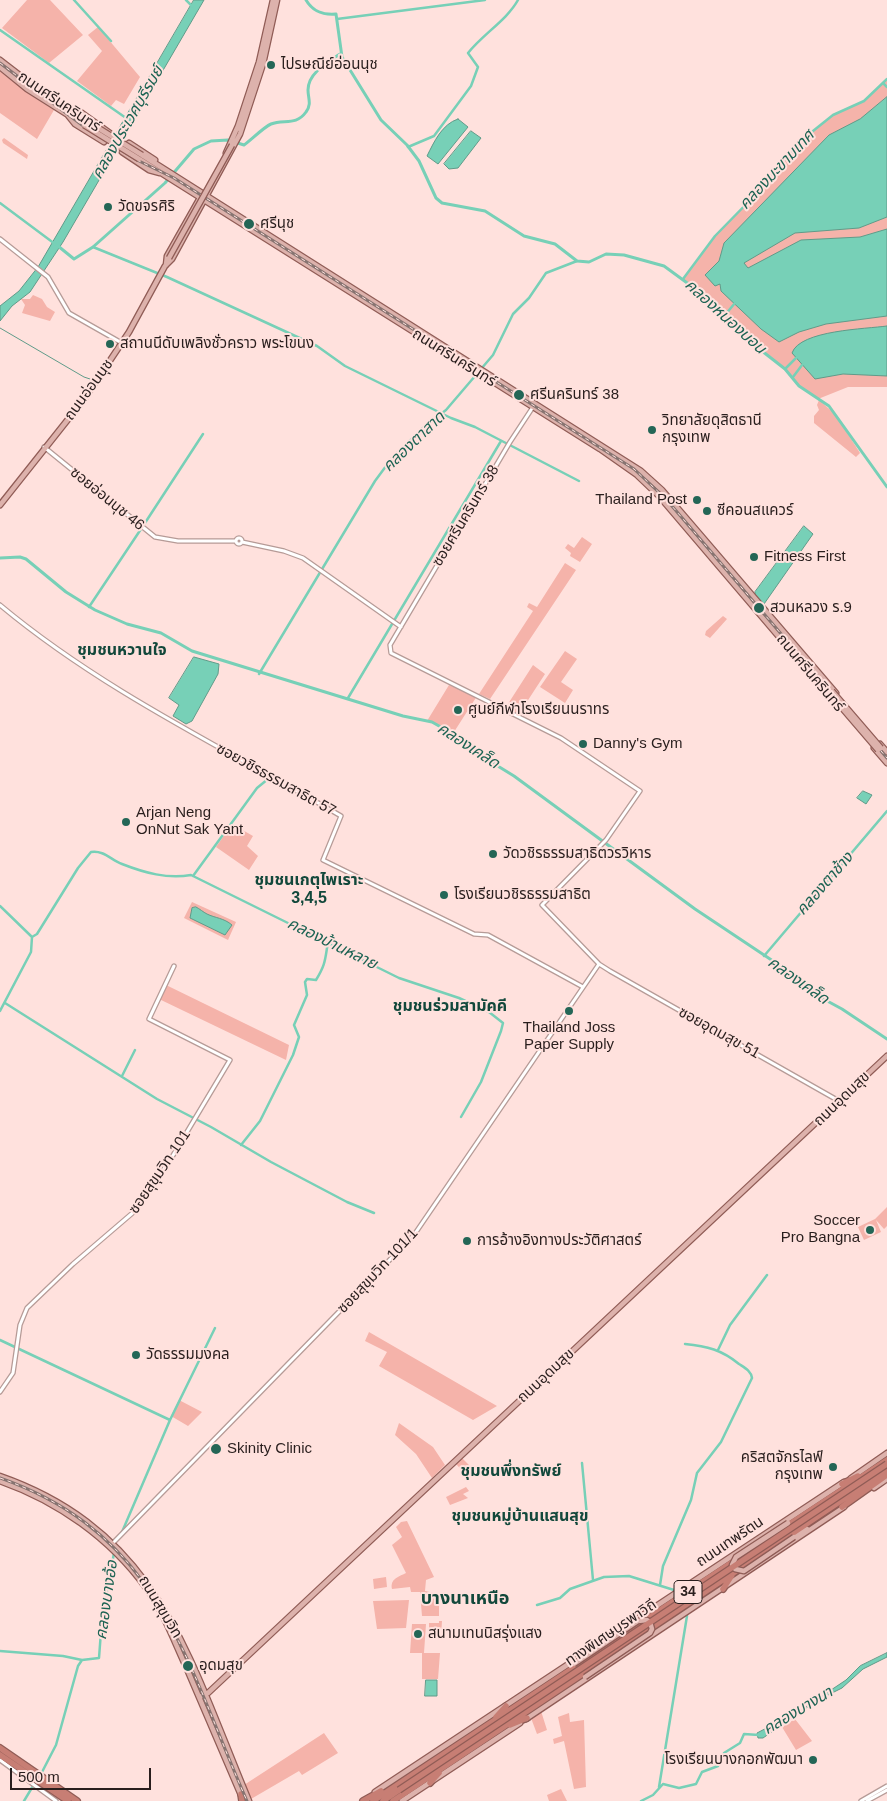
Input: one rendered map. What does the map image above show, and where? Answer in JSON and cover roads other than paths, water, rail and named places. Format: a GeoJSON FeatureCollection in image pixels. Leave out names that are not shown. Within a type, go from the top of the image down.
{"type":"FeatureCollection","features":[{"type":"Feature","properties":{"kind":"highway"},"geometry":{"type":"LineString","coordinates":[[838,1492],[887,1456]]}},
{"type":"Feature","properties":{"kind":"highway","name":"ถนนเทพรัตน"},"geometry":{"type":"LineString","coordinates":[[419,1770],[838,1492],[887,1456]]}},
{"type":"Feature","properties":{"kind":"highway","name":"ถนนเทพรัตน"},"geometry":{"type":"LineString","coordinates":[[449,1763],[834,1506],[887,1467]]}},
{"type":"Feature","properties":{"kind":"highway","name":"ทางพิเศษบูรพาวิถี"},"geometry":{"type":"LineString","coordinates":[[400,1791],[887,1467]]}},
{"type":"Feature","properties":{"kind":"highway"},"geometry":{"type":"LineString","coordinates":[[842,1484],[859,1475]]}},
{"type":"Feature","properties":{"kind":"highway"},"geometry":{"type":"LineString","coordinates":[[842,1507],[887,1475]]}},
{"type":"Feature","properties":{"kind":"highway"},"geometry":{"type":"LineString","coordinates":[[834,1506],[864,1490]]}},
{"type":"Feature","properties":{"kind":"highway"},"geometry":{"type":"LineString","coordinates":[[723,1589],[733,1573]]}},
{"type":"Feature","properties":{"kind":"highway"},"geometry":{"type":"LineString","coordinates":[[685,1588],[701,1583]]}},
{"type":"Feature","properties":{"kind":"highway"},"geometry":{"type":"LineString","coordinates":[[489,1724],[506,1706]]}},
{"type":"Feature","properties":{"kind":"highway"},"geometry":{"type":"LineString","coordinates":[[500,1729],[527,1718]]}},
{"type":"Feature","properties":{"kind":"highway"},"geometry":{"type":"LineString","coordinates":[[0,1749],[72,1801]]}},
{"type":"Feature","properties":{"kind":"highway"},"geometry":{"type":"LineString","coordinates":[[0,1749],[77,1801]]}},
{"type":"Feature","properties":{"kind":"highway"},"geometry":{"type":"LineString","coordinates":[[0,1757],[62,1801]]}},
{"type":"Feature","properties":{"kind":"highway"},"geometry":{"type":"LineString","coordinates":[[0,1757],[68,1801]]}},
{"type":"Feature","properties":{"kind":"highway"},"geometry":{"type":"LineString","coordinates":[[391,1801],[449,1763]]}},
{"type":"Feature","properties":{"kind":"highway"},"geometry":{"type":"LineString","coordinates":[[430,1783],[449,1763]]}},
{"type":"Feature","properties":{"kind":"highway"},"geometry":{"type":"LineString","coordinates":[[373,1801],[419,1770]]}},
{"type":"Feature","properties":{"kind":"highway"},"geometry":{"type":"LineString","coordinates":[[377,1801],[419,1770]]}},
{"type":"Feature","properties":{"kind":"highway"},"geometry":{"type":"LineString","coordinates":[[398,1801],[438,1774]]}},
{"type":"Feature","properties":{"kind":"highway"},"geometry":{"type":"LineString","coordinates":[[362,1801],[403,1780]]}},
{"type":"Feature","properties":{"kind":"highway"},"geometry":{"type":"LineString","coordinates":[[241,1791],[243,1801]]}},
{"type":"Feature","properties":{"kind":"highway"},"geometry":{"type":"LineString","coordinates":[[384,1801],[400,1791]]}},
{"type":"Feature","properties":{"kind":"highway"},"geometry":{"type":"LineString","coordinates":[[391,1801],[400,1791]]}},
{"type":"Feature","properties":{"kind":"main road","name":"ถนนอ่อนนุช"},"geometry":{"type":"LineString","coordinates":[[165,266],[167,256],[195,212],[229,151],[240,127],[275,0]]}},
{"type":"Feature","properties":{"kind":"main road","name":"ถนนศรีนครินทร์"},"geometry":{"type":"LineString","coordinates":[[0,60],[68,112]]}},
{"type":"Feature","properties":{"kind":"main road","name":"ถนนศรีนครินทร์"},"geometry":{"type":"LineString","coordinates":[[0,67],[26,88],[194,191],[213,200],[479,370],[625,459],[646,475],[703,538],[887,754]]}},
{"type":"Feature","properties":{"kind":"main road"},"geometry":{"type":"LineString","coordinates":[[68,112],[82,113],[110,133],[104,142],[75,124],[68,112]]}},
{"type":"Feature","properties":{"kind":"main road","name":"ถนนอ่อนนุช"},"geometry":{"type":"LineString","coordinates":[[0,504],[84,397],[113,355],[154,287],[236,136]]}},
{"type":"Feature","properties":{"kind":"main road"},"geometry":{"type":"LineString","coordinates":[[130,143],[159,163],[163,171],[149,170],[122,152],[127,144],[130,143]]}},
{"type":"Feature","properties":{"kind":"main road"},"geometry":{"type":"LineString","coordinates":[[211,205],[198,206],[194,191],[209,186],[213,200]]}},
{"type":"Feature","properties":{"kind":"main road","name":"ถนนศรีนครินทร์"},"geometry":{"type":"LineString","coordinates":[[203,196],[211,205],[360,295]]}},
{"type":"Feature","properties":{"kind":"main road","name":"ถนนศรีนครินทร์"},"geometry":{"type":"LineString","coordinates":[[479,370],[533,408],[622,464],[648,484],[887,762]]}},
{"type":"Feature","properties":{"kind":"main road"},"geometry":{"type":"LineString","coordinates":[[813,667],[831,692],[880,749],[887,762]]}},
{"type":"Feature","properties":{"kind":"main road"},"geometry":{"type":"LineString","coordinates":[[810,672],[831,692]]}},
{"type":"Feature","properties":{"kind":"main road"},"geometry":{"type":"LineString","coordinates":[[836,704],[842,704],[842,699]]}},
{"type":"Feature","properties":{"kind":"main road"},"geometry":{"type":"LineString","coordinates":[[870,744],[870,738],[876,739]]}},
{"type":"Feature","properties":{"kind":"main road"},"geometry":{"type":"LineString","coordinates":[[880,749],[887,754]]}},
{"type":"Feature","properties":{"kind":"main road","name":"ถนนอุดมสุข"},"geometry":{"type":"LineString","coordinates":[[202,1696],[840,1102],[887,1056]]}},
{"type":"Feature","properties":{"kind":"main road","name":"ถนนเทพรัตน"},"geometry":{"type":"LineString","coordinates":[[362,1801],[887,1456]]}},
{"type":"Feature","properties":{"kind":"main road","name":"ถนนสุขุมวิท"},"geometry":{"type":"LineString","coordinates":[[0,1476],[44,1493],[80,1516],[136,1568],[159,1598],[177,1632],[241,1791],[249,1801]]}},
{"type":"Feature","properties":{"kind":"main road","name":"34"},"geometry":{"type":"LineString","coordinates":[[402,1801],[723,1589],[842,1507],[887,1479]]}},
{"type":"Feature","properties":{"kind":"main road","name":"ถนนสุขุมวิท"},"geometry":{"type":"LineString","coordinates":[[0,1481],[40,1498],[111,1545]]}},
{"type":"Feature","properties":{"kind":"main road"},"geometry":{"type":"LineString","coordinates":[[40,1498],[44,1493]]}},
{"type":"Feature","properties":{"kind":"main road"},"geometry":{"type":"LineString","coordinates":[[804,1509],[788,1523],[736,1557],[732,1566],[735,1570],[744,1571],[794,1537],[817,1524]]}},
{"type":"Feature","properties":{"kind":"main road"},"geometry":{"type":"LineString","coordinates":[[558,1672],[574,1664],[638,1621],[647,1620],[650,1622],[652,1629],[650,1633],[585,1676],[563,1694]]}},
{"type":"Feature","properties":{"kind":"street"},"geometry":{"type":"LineString","coordinates":[[0,239],[48,277],[69,312],[121,342]]}},
{"type":"Feature","properties":{"kind":"street","name":"ซอยศรีนครินทร์ 38"},"geometry":{"type":"LineString","coordinates":[[533,408],[509,444],[390,645],[391,654],[548,730],[640,791],[605,841],[542,905]]}},
{"type":"Feature","properties":{"kind":"street","name":"ซอยอ่อนนุช 46"},"geometry":{"type":"LineString","coordinates":[[44,448],[155,537],[178,541],[236,541],[239,544],[242,542],[286,552],[319,567],[401,627]]}},
{"type":"Feature","properties":{"kind":"street","name":"ซอยวชิรธรรมสาธิต 57"},"geometry":{"type":"LineString","coordinates":[[0,605],[46,641],[126,693],[243,762],[341,816],[322,856],[323,860],[474,934],[488,935],[583,987]]}},
{"type":"Feature","properties":{"kind":"street","name":"ซอยอุดมสุข 51"},"geometry":{"type":"LineString","coordinates":[[542,905],[599,964],[840,1102]]}},
{"type":"Feature","properties":{"kind":"street","name":"ซอยสุขุมวิท 101/1"},"geometry":{"type":"LineString","coordinates":[[111,1545],[414,1235],[599,964]]}},
{"type":"Feature","properties":{"kind":"street","name":"ซอยสุขุมวิท 101"},"geometry":{"type":"LineString","coordinates":[[0,1392],[13,1373],[20,1325],[27,1308],[73,1264],[136,1210],[170,1160],[230,1060],[149,1019],[174,966]]}},
{"type":"Feature","properties":{"kind":"street"},"geometry":{"type":"LineString","coordinates":[[0,1757],[56,1801]]}},
{"type":"Feature","properties":{"kind":"street"},"geometry":{"type":"LineString","coordinates":[[861,1801],[887,1788]]}},
{"type":"Feature","properties":{"kind":"water","name":"คลองประเวศบุรีรมย์"},"geometry":{"type":"Polygon","coordinates":[[[194,0],[204,0],[63,242],[30,292],[12,306],[0,321],[0,306],[19,291],[38,267],[194,0]]]}},
{"type":"Feature","properties":{"kind":"water"},"geometry":{"type":"Polygon","coordinates":[[[887,97],[887,217],[859,228],[795,233],[744,263],[748,268],[801,240],[860,237],[887,229],[887,316],[826,324],[799,332],[779,342],[761,329],[721,291],[720,284],[715,286],[705,275],[719,261],[724,243],[829,135],[860,119],[887,97]]]}},
{"type":"Feature","properties":{"kind":"water"},"geometry":{"type":"Polygon","coordinates":[[[458,119],[468,127],[438,164],[427,156],[443,129],[452,121],[458,119]]]}},
{"type":"Feature","properties":{"kind":"water"},"geometry":{"type":"Polygon","coordinates":[[[471,131],[481,138],[458,168],[449,169],[444,164],[471,131]]]}},
{"type":"Feature","properties":{"kind":"water"},"geometry":{"type":"Polygon","coordinates":[[[887,326],[887,376],[843,374],[815,379],[792,353],[798,345],[807,339],[820,335],[887,326]]]}},
{"type":"Feature","properties":{"kind":"water"},"geometry":{"type":"Polygon","coordinates":[[[804,526],[813,534],[764,604],[755,595],[755,592],[804,526]]]}},
{"type":"Feature","properties":{"kind":"water"},"geometry":{"type":"Polygon","coordinates":[[[194,657],[219,664],[218,674],[192,721],[186,724],[173,716],[179,705],[169,698],[194,657]]]}},
{"type":"Feature","properties":{"kind":"water"},"geometry":{"type":"Polygon","coordinates":[[[863,791],[872,795],[866,804],[857,798],[863,791]]]}},
{"type":"Feature","properties":{"kind":"water"},"geometry":{"type":"Polygon","coordinates":[[[196,907],[232,925],[225,935],[190,918],[192,908],[196,907]]]}},
{"type":"Feature","properties":{"kind":"water"},"geometry":{"type":"Polygon","coordinates":[[[887,1653],[887,1657],[863,1669],[842,1688],[818,1700],[763,1738],[758,1738],[757,1733],[801,1710],[846,1680],[860,1666],[887,1653]]]}},
{"type":"Feature","properties":{"kind":"water"},"geometry":{"type":"Polygon","coordinates":[[[426,1680],[437,1680],[437,1696],[425,1696],[426,1680]]]}},
{"type":"Feature","properties":{"kind":"waterway"},"geometry":{"type":"LineString","coordinates":[[74,0],[111,41]]}},
{"type":"Feature","properties":{"kind":"waterway"},"geometry":{"type":"LineString","coordinates":[[186,0],[192,6]]}},
{"type":"Feature","properties":{"kind":"waterway","name":"คลองตาสาด"},"geometry":{"type":"LineString","coordinates":[[306,0],[319,12],[336,14],[342,57],[381,120],[407,145],[419,161],[436,198],[442,203],[485,211],[524,236],[555,244],[577,261],[589,262],[606,254],[624,255],[664,266],[705,296],[762,351],[785,369],[799,386],[829,406],[887,487]]}},
{"type":"Feature","properties":{"kind":"waterway","name":"คลองหนองบอน"},"geometry":{"type":"LineString","coordinates":[[337,19],[485,0]]}},
{"type":"Feature","properties":{"kind":"waterway"},"geometry":{"type":"LineString","coordinates":[[408,147],[434,136],[471,86],[478,67],[468,53],[508,14],[518,0]]}},
{"type":"Feature","properties":{"kind":"waterway","name":"คลองประเวศบุรีรมย์"},"geometry":{"type":"LineString","coordinates":[[0,30],[126,118]]}},
{"type":"Feature","properties":{"kind":"waterway"},"geometry":{"type":"LineString","coordinates":[[58,246],[74,259],[93,247],[165,183],[194,149],[211,141],[228,140],[244,145],[271,124],[298,119],[306,112],[309,106],[308,90],[311,78],[340,54]]}},
{"type":"Feature","properties":{"kind":"waterway","name":"คลองมะขามเทศ"},"geometry":{"type":"LineString","coordinates":[[683,279],[715,236],[813,131],[833,115],[864,101],[887,79]]}},
{"type":"Feature","properties":{"kind":"waterway","name":"คลองมะขามเทศ"},"geometry":{"type":"LineString","coordinates":[[883,83],[887,87]]}},
{"type":"Feature","properties":{"kind":"waterway"},"geometry":{"type":"LineString","coordinates":[[0,203],[55,244]]}},
{"type":"Feature","properties":{"kind":"waterway"},"geometry":{"type":"LineString","coordinates":[[93,247],[167,277],[317,346],[345,366],[451,418],[475,427],[579,481]]}},
{"type":"Feature","properties":{"kind":"waterway","name":"คลองตาสาด"},"geometry":{"type":"LineString","coordinates":[[259,674],[375,481],[392,458],[425,426],[446,410],[493,355],[513,314],[529,298],[546,273],[577,261]]}},
{"type":"Feature","properties":{"kind":"waterway"},"geometry":{"type":"LineString","coordinates":[[725,315],[735,303]]}},
{"type":"Feature","properties":{"kind":"waterway"},"geometry":{"type":"LineString","coordinates":[[0,328],[84,377],[95,378]]}},
{"type":"Feature","properties":{"kind":"waterway"},"geometry":{"type":"LineString","coordinates":[[785,369],[796,358]]}},
{"type":"Feature","properties":{"kind":"waterway"},"geometry":{"type":"LineString","coordinates":[[793,377],[802,365]]}},
{"type":"Feature","properties":{"kind":"waterway"},"geometry":{"type":"LineString","coordinates":[[143,526],[203,434]]}},
{"type":"Feature","properties":{"kind":"waterway"},"geometry":{"type":"LineString","coordinates":[[348,698],[501,441]]}},
{"type":"Feature","properties":{"kind":"waterway"},"geometry":{"type":"LineString","coordinates":[[89,607],[141,529]]}},
{"type":"Feature","properties":{"kind":"waterway","name":"คลองเคล็ด"},"geometry":{"type":"LineString","coordinates":[[0,558],[20,557],[26,559],[66,592],[95,610],[127,624],[161,633],[192,651],[403,716],[432,722],[453,734],[488,760],[514,776],[695,909],[779,965],[818,996],[842,1009],[887,1039]]}},
{"type":"Feature","properties":{"kind":"waterway"},"geometry":{"type":"LineString","coordinates":[[193,876],[257,788],[268,779]]}},
{"type":"Feature","properties":{"kind":"waterway","name":"คลองตาช้าง"},"geometry":{"type":"LineString","coordinates":[[764,956],[887,811]]}},
{"type":"Feature","properties":{"kind":"waterway","name":"คลองบ้านหลาย"},"geometry":{"type":"LineString","coordinates":[[0,906],[32,937],[37,934],[78,868],[91,852],[100,852],[122,864],[165,876],[191,875],[399,978],[459,998],[489,1012],[503,1023],[481,1082],[461,1117]]}},
{"type":"Feature","properties":{"kind":"waterway"},"geometry":{"type":"LineString","coordinates":[[0,1011],[31,952],[32,937]]}},
{"type":"Feature","properties":{"kind":"waterway"},"geometry":{"type":"LineString","coordinates":[[241,1145],[260,1121],[293,1055],[299,1037],[294,1025],[307,995],[305,982],[307,979],[316,980],[322,970],[328,942]]}},
{"type":"Feature","properties":{"kind":"waterway"},"geometry":{"type":"LineString","coordinates":[[5,1003],[157,1099],[347,1202],[374,1213]]}},
{"type":"Feature","properties":{"kind":"waterway"},"geometry":{"type":"LineString","coordinates":[[122,1076],[135,1050]]}},
{"type":"Feature","properties":{"kind":"waterway"},"geometry":{"type":"LineString","coordinates":[[718,1350],[730,1325],[767,1275]]}},
{"type":"Feature","properties":{"kind":"waterway","name":"คลองบางอ้อ"},"geometry":{"type":"LineString","coordinates":[[122,1532],[170,1420],[215,1328]]}},
{"type":"Feature","properties":{"kind":"waterway"},"geometry":{"type":"LineString","coordinates":[[0,1340],[170,1420]]}},
{"type":"Feature","properties":{"kind":"waterway"},"geometry":{"type":"LineString","coordinates":[[660,1585],[663,1566],[691,1500],[697,1473],[721,1442],[752,1378],[747,1370],[720,1352],[685,1344]]}},
{"type":"Feature","properties":{"kind":"waterway"},"geometry":{"type":"LineString","coordinates":[[582,1463],[593,1580]]}},
{"type":"Feature","properties":{"kind":"waterway","name":"คลองบางอ้อ"},"geometry":{"type":"LineString","coordinates":[[41,1774],[56,1745],[78,1666],[82,1660],[99,1658],[102,1618],[114,1553]]}},
{"type":"Feature","properties":{"kind":"waterway"},"geometry":{"type":"LineString","coordinates":[[537,1605],[560,1598],[570,1589],[604,1577],[629,1576],[674,1590]]}},
{"type":"Feature","properties":{"kind":"waterway"},"geometry":{"type":"LineString","coordinates":[[659,1787],[687,1616]]}},
{"type":"Feature","properties":{"kind":"waterway"},"geometry":{"type":"LineString","coordinates":[[0,1651],[63,1656],[82,1660]]}},
{"type":"Feature","properties":{"kind":"waterway","name":"คลองบางนา"},"geometry":{"type":"LineString","coordinates":[[641,1801],[653,1795],[663,1784],[679,1788],[696,1784],[702,1772],[718,1766],[724,1753],[740,1743],[744,1734],[759,1735]]}},
{"type":"Feature","properties":{"kind":"waterway","name":"คลองบางอ้อ"},"geometry":{"type":"LineString","coordinates":[[24,1801],[33,1786]]}},
{"type":"Feature","properties":{"kind":"railway"},"geometry":{"type":"LineString","coordinates":[[0,63],[82,125],[137,160],[174,178],[634,469],[666,499],[887,758]]}},
{"type":"Feature","properties":{"kind":"railway"},"geometry":{"type":"LineString","coordinates":[[0,1478],[54,1503],[98,1533],[133,1568],[161,1608],[184,1652],[247,1801]]}},
{"type":"Feature","properties":{"kind":"place","name":"ไปรษณีย์อ่อนนุช"},"geometry":{"type":"Point","coordinates":[271,65]}},
{"type":"Feature","properties":{"kind":"place","name":"วัดขจรศิริ"},"geometry":{"type":"Point","coordinates":[108,207]}},
{"type":"Feature","properties":{"kind":"place","name":"ศรีนุช"},"geometry":{"type":"Point","coordinates":[249,224]}},
{"type":"Feature","properties":{"kind":"place","name":"สถานนีดับเพลิงชั่วคราว พระโขนง"},"geometry":{"type":"Point","coordinates":[110,344]}},
{"type":"Feature","properties":{"kind":"place","name":"ศรีนครินทร์ 38"},"geometry":{"type":"Point","coordinates":[519,395]}},
{"type":"Feature","properties":{"kind":"place","name":"วิทยาลัยดุสิตธานี กรุงเทพ"},"geometry":{"type":"Point","coordinates":[652,430]}},
{"type":"Feature","properties":{"kind":"place","name":"Thailand Post"},"geometry":{"type":"Point","coordinates":[697,500]}},
{"type":"Feature","properties":{"kind":"place","name":"ซีคอนสแควร์"},"geometry":{"type":"Point","coordinates":[707,511]}},
{"type":"Feature","properties":{"kind":"place","name":"Fitness First"},"geometry":{"type":"Point","coordinates":[754,557]}},
{"type":"Feature","properties":{"kind":"place","name":"สวนหลวง ร.9"},"geometry":{"type":"Point","coordinates":[759,608]}},
{"type":"Feature","properties":{"kind":"place","name":"ศูนย์กีฬาโรงเรียนนราทร"},"geometry":{"type":"Point","coordinates":[458,710]}},
{"type":"Feature","properties":{"kind":"place","name":"Danny's Gym"},"geometry":{"type":"Point","coordinates":[583,744]}},
{"type":"Feature","properties":{"kind":"place","name":"Arjan Neng OnNut Sak Yant"},"geometry":{"type":"Point","coordinates":[126,822]}},
{"type":"Feature","properties":{"kind":"place","name":"วัดวชิรธรรมสาธิตวรวิหาร"},"geometry":{"type":"Point","coordinates":[493,854]}},
{"type":"Feature","properties":{"kind":"place","name":"โรงเรียนวชิรธรรมสาธิต"},"geometry":{"type":"Point","coordinates":[444,895]}},
{"type":"Feature","properties":{"kind":"place","name":"Thailand Joss Paper Supply"},"geometry":{"type":"Point","coordinates":[569,1011]}},
{"type":"Feature","properties":{"kind":"place","name":"Soccer Pro Bangna"},"geometry":{"type":"Point","coordinates":[870,1230]}},
{"type":"Feature","properties":{"kind":"place","name":"การอ้างอิงทางประวัติศาสตร์"},"geometry":{"type":"Point","coordinates":[467,1241]}},
{"type":"Feature","properties":{"kind":"place","name":"วัดธรรมมงคล"},"geometry":{"type":"Point","coordinates":[136,1355]}},
{"type":"Feature","properties":{"kind":"place","name":"Skinity Clinic"},"geometry":{"type":"Point","coordinates":[216,1449]}},
{"type":"Feature","properties":{"kind":"place","name":"คริสตจักรไลฟ์ กรุงเทพ"},"geometry":{"type":"Point","coordinates":[833,1467]}},
{"type":"Feature","properties":{"kind":"place","name":"สนามเทนนิสรุ่งแสง"},"geometry":{"type":"Point","coordinates":[418,1634]}},
{"type":"Feature","properties":{"kind":"place","name":"อุดมสุข"},"geometry":{"type":"Point","coordinates":[188,1666]}},
{"type":"Feature","properties":{"kind":"place","name":"โรงเรียนบางกอกพัฒนา"},"geometry":{"type":"Point","coordinates":[813,1760]}},
{"type":"Feature","properties":{"kind":"district","name":"ชุมชนหวานใจ"},"geometry":{"type":"Point","coordinates":[122,651]}},
{"type":"Feature","properties":{"kind":"district","name":"ชุมชนเกตุไพเราะ 3,4,5"},"geometry":{"type":"Point","coordinates":[309,890]}},
{"type":"Feature","properties":{"kind":"district","name":"ชุมชนร่วมสามัคคี"},"geometry":{"type":"Point","coordinates":[450,1007]}},
{"type":"Feature","properties":{"kind":"district","name":"ชุมชนพึ่งทรัพย์"},"geometry":{"type":"Point","coordinates":[511,1472]}},
{"type":"Feature","properties":{"kind":"district","name":"ชุมชนหมู่บ้านแสนสุข"},"geometry":{"type":"Point","coordinates":[520,1517]}},
{"type":"Feature","properties":{"kind":"district","name":"บางนาเหนือ"},"geometry":{"type":"Point","coordinates":[465,1599]}}]}
